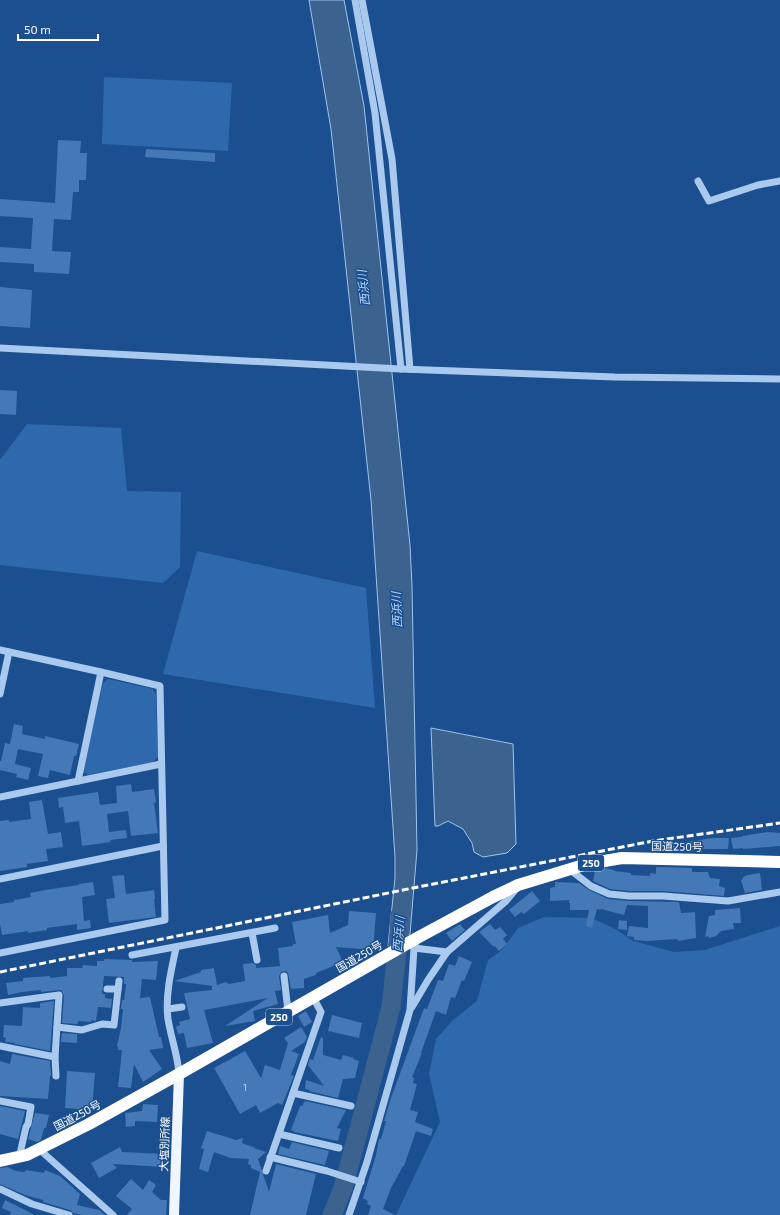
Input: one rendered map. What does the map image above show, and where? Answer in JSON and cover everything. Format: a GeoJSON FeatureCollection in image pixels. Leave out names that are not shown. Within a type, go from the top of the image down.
{"type":"FeatureCollection","features":[{"type":"Feature","properties":{"kind":"highway","name":"国道250号"},"geometry":{"type":"LineString","coordinates":[[0,1161],[19,1158],[40,1150],[179,1074],[378,960],[416,943],[493,897],[518,885],[587,864],[622,858],[780,862]]}},
{"type":"Feature","properties":{"kind":"main road","name":"大塩別所線"},"geometry":{"type":"LineString","coordinates":[[174,1215],[179,1074]]}},
{"type":"Feature","properties":{"kind":"street"},"geometry":{"type":"LineString","coordinates":[[355,0],[375,113],[401,368]]}},
{"type":"Feature","properties":{"kind":"street"},"geometry":{"type":"LineString","coordinates":[[362,0],[392,160],[410,369]]}},
{"type":"Feature","properties":{"kind":"street"},"geometry":{"type":"LineString","coordinates":[[698,181],[709,201],[758,185],[780,181]]}},
{"type":"Feature","properties":{"kind":"street"},"geometry":{"type":"LineString","coordinates":[[0,348],[410,369],[615,377],[780,379]]}},
{"type":"Feature","properties":{"kind":"street"},"geometry":{"type":"LineString","coordinates":[[0,650],[160,686],[165,920],[0,953]]}},
{"type":"Feature","properties":{"kind":"street"},"geometry":{"type":"LineString","coordinates":[[0,694],[9,652]]}},
{"type":"Feature","properties":{"kind":"street"},"geometry":{"type":"LineString","coordinates":[[78,781],[101,672]]}},
{"type":"Feature","properties":{"kind":"street"},"geometry":{"type":"LineString","coordinates":[[0,797],[161,764]]}},
{"type":"Feature","properties":{"kind":"street"},"geometry":{"type":"LineString","coordinates":[[0,879],[163,846]]}},
{"type":"Feature","properties":{"kind":"street"},"geometry":{"type":"LineString","coordinates":[[569,869],[591,886],[609,894],[728,901],[780,892]]}},
{"type":"Feature","properties":{"kind":"street"},"geometry":{"type":"LineString","coordinates":[[410,1010],[447,952],[506,901],[518,885]]}},
{"type":"Feature","properties":{"kind":"street"},"geometry":{"type":"LineString","coordinates":[[132,955],[176,948],[275,928]]}},
{"type":"Feature","properties":{"kind":"street"},"geometry":{"type":"LineString","coordinates":[[252,933],[256,960]]}},
{"type":"Feature","properties":{"kind":"street"},"geometry":{"type":"LineString","coordinates":[[349,1215],[410,1010],[416,943],[447,952]]}},
{"type":"Feature","properties":{"kind":"street"},"geometry":{"type":"LineString","coordinates":[[176,948],[170,976],[168,1019],[179,1063],[179,1074]]}},
{"type":"Feature","properties":{"kind":"street"},"geometry":{"type":"LineString","coordinates":[[284,976],[288,1011]]}},
{"type":"Feature","properties":{"kind":"street"},"geometry":{"type":"LineString","coordinates":[[57,1027],[82,1030],[102,1024],[114,1025],[119,981]]}},
{"type":"Feature","properties":{"kind":"street"},"geometry":{"type":"LineString","coordinates":[[107,989],[118,989]]}},
{"type":"Feature","properties":{"kind":"street"},"geometry":{"type":"LineString","coordinates":[[0,1004],[59,995],[55,1057],[56,1076]]}},
{"type":"Feature","properties":{"kind":"street"},"geometry":{"type":"LineString","coordinates":[[266,1171],[321,1012],[313,997]]}},
{"type":"Feature","properties":{"kind":"street"},"geometry":{"type":"LineString","coordinates":[[168,1009],[182,1007]]}},
{"type":"Feature","properties":{"kind":"street"},"geometry":{"type":"LineString","coordinates":[[0,1046],[55,1057]]}},
{"type":"Feature","properties":{"kind":"street"},"geometry":{"type":"LineString","coordinates":[[293,1093],[351,1106]]}},
{"type":"Feature","properties":{"kind":"street"},"geometry":{"type":"LineString","coordinates":[[0,1100],[32,1107],[19,1158]]}},
{"type":"Feature","properties":{"kind":"street"},"geometry":{"type":"LineString","coordinates":[[279,1134],[339,1148]]}},
{"type":"Feature","properties":{"kind":"street"},"geometry":{"type":"LineString","coordinates":[[40,1150],[113,1215]]}},
{"type":"Feature","properties":{"kind":"street"},"geometry":{"type":"LineString","coordinates":[[270,1157],[327,1171],[358,1181]]}},
{"type":"Feature","properties":{"kind":"street"},"geometry":{"type":"LineString","coordinates":[[0,1189],[32,1204],[65,1214]]}},
{"type":"Feature","properties":{"kind":"shaded area"},"geometry":{"type":"Polygon","coordinates":[[[104,77],[232,83],[228,151],[102,144],[104,77]]]}},
{"type":"Feature","properties":{"kind":"shaded area"},"geometry":{"type":"Polygon","coordinates":[[[27,424],[121,428],[127,491],[181,492],[180,567],[163,583],[0,565],[0,460],[27,424]]]}},
{"type":"Feature","properties":{"kind":"shaded area"},"geometry":{"type":"Polygon","coordinates":[[[197,551],[366,588],[375,708],[163,674],[197,551]]]}},
{"type":"Feature","properties":{"kind":"shaded area"},"geometry":{"type":"Polygon","coordinates":[[[108,679],[153,689],[156,695],[158,757],[153,762],[88,775],[83,771],[103,683],[108,679]]]}},
{"type":"Feature","properties":{"kind":"shaded area"},"geometry":{"type":"Polygon","coordinates":[[[544,917],[592,918],[617,930],[633,941],[674,952],[705,950],[780,926],[780,1215],[396,1215],[440,1122],[429,1074],[436,1039],[453,1020],[477,1001],[488,960],[502,950],[518,928],[544,917]]]}},
{"type":"Feature","properties":{"kind":"water"},"geometry":{"type":"Polygon","coordinates":[[[309,0],[344,0],[364,106],[410,545],[417,850],[410,934],[388,946],[395,878],[395,857],[371,500],[331,129],[309,0]]]}},
{"type":"Feature","properties":{"kind":"water"},"geometry":{"type":"Polygon","coordinates":[[[431,728],[513,744],[516,844],[507,853],[483,857],[474,852],[472,843],[463,829],[448,821],[435,826],[431,728]]]}},
{"type":"Feature","properties":{"kind":"building"},"geometry":{"type":"Polygon","coordinates":[[[58,140],[81,141],[80,153],[87,153],[86,180],[79,180],[79,192],[73,192],[71,220],[54,219],[52,251],[71,252],[69,274],[34,272],[34,264],[0,262],[0,247],[31,249],[33,218],[0,216],[0,199],[55,203],[58,140]]]}},
{"type":"Feature","properties":{"kind":"building"},"geometry":{"type":"Polygon","coordinates":[[[146,149],[215,153],[215,162],[145,157],[146,149]]]}},
{"type":"Feature","properties":{"kind":"building"},"geometry":{"type":"Polygon","coordinates":[[[0,287],[32,290],[30,328],[0,326],[0,287]]]}},
{"type":"Feature","properties":{"kind":"building"},"geometry":{"type":"Polygon","coordinates":[[[0,390],[17,391],[16,415],[0,414],[0,390]]]}},
{"type":"Feature","properties":{"kind":"building"},"geometry":{"type":"Polygon","coordinates":[[[14,724],[23,726],[22,734],[45,739],[45,736],[79,744],[76,756],[74,756],[70,775],[50,770],[48,778],[38,776],[43,754],[18,749],[15,764],[31,768],[28,780],[16,777],[17,774],[0,770],[0,761],[5,743],[10,744],[14,724]]]}},
{"type":"Feature","properties":{"kind":"building"},"geometry":{"type":"Polygon","coordinates":[[[131,784],[132,792],[154,789],[156,802],[154,803],[158,833],[131,836],[128,811],[107,814],[109,832],[126,830],[127,838],[82,846],[79,821],[65,823],[63,807],[59,808],[58,798],[98,792],[100,805],[117,803],[116,786],[131,784]]]}},
{"type":"Feature","properties":{"kind":"building"},"geometry":{"type":"Polygon","coordinates":[[[42,800],[48,834],[61,832],[63,847],[46,849],[48,861],[27,864],[27,867],[0,871],[0,821],[9,820],[9,822],[31,819],[29,802],[42,800]]]}},
{"type":"Feature","properties":{"kind":"building"},"geometry":{"type":"Polygon","coordinates":[[[768,832],[780,833],[780,846],[733,849],[731,838],[768,832]]]}},
{"type":"Feature","properties":{"kind":"building"},"geometry":{"type":"Polygon","coordinates":[[[713,838],[729,838],[728,849],[695,849],[695,851],[666,849],[665,845],[713,838]]]}},
{"type":"Feature","properties":{"kind":"building"},"geometry":{"type":"Polygon","coordinates":[[[656,867],[692,868],[692,872],[708,872],[710,878],[720,879],[719,886],[725,888],[724,896],[663,891],[629,891],[610,889],[593,881],[595,870],[605,868],[614,871],[631,873],[631,875],[650,876],[650,873],[656,874],[656,867]]]}},
{"type":"Feature","properties":{"kind":"building"},"geometry":{"type":"Polygon","coordinates":[[[760,873],[762,890],[745,893],[741,880],[743,877],[760,873]]]}},
{"type":"Feature","properties":{"kind":"building"},"geometry":{"type":"Polygon","coordinates":[[[124,875],[126,894],[154,890],[156,917],[109,923],[106,899],[115,898],[112,876],[124,875]]]}},
{"type":"Feature","properties":{"kind":"building"},"geometry":{"type":"Polygon","coordinates":[[[93,882],[95,895],[82,897],[84,921],[90,920],[91,928],[77,930],[77,924],[47,928],[47,930],[28,933],[28,931],[2,935],[0,924],[0,904],[31,897],[30,893],[93,882]]]}},
{"type":"Feature","properties":{"kind":"building"},"geometry":{"type":"Polygon","coordinates":[[[555,882],[579,883],[589,890],[608,899],[679,902],[681,913],[695,912],[696,938],[678,941],[677,939],[647,941],[634,940],[634,937],[627,936],[629,926],[648,928],[648,906],[627,905],[624,915],[597,909],[592,928],[586,926],[589,910],[570,910],[569,900],[550,901],[550,888],[555,887],[555,882]]]}},
{"type":"Feature","properties":{"kind":"building"},"geometry":{"type":"Polygon","coordinates":[[[532,891],[540,901],[524,914],[521,912],[515,917],[509,910],[532,891]]]}},
{"type":"Feature","properties":{"kind":"building"},"geometry":{"type":"Polygon","coordinates":[[[740,908],[741,923],[733,923],[734,929],[721,931],[716,936],[709,938],[708,936],[705,937],[709,916],[715,915],[715,910],[740,908]]]}},
{"type":"Feature","properties":{"kind":"building"},"geometry":{"type":"Polygon","coordinates":[[[349,911],[376,913],[373,950],[336,947],[343,962],[304,979],[304,988],[291,989],[288,973],[286,971],[281,972],[279,976],[281,990],[275,991],[278,1004],[253,1011],[255,1021],[225,1026],[268,998],[204,1010],[213,1043],[187,1048],[184,1033],[178,1034],[176,1027],[180,1025],[179,1022],[190,1019],[184,993],[212,990],[213,986],[174,981],[201,972],[201,970],[214,968],[217,985],[226,982],[229,984],[245,981],[243,964],[253,963],[256,965],[256,968],[280,966],[278,948],[293,946],[293,944],[296,944],[292,922],[328,915],[330,933],[348,925],[349,911]]]}},
{"type":"Feature","properties":{"kind":"building"},"geometry":{"type":"Polygon","coordinates":[[[619,920],[627,921],[627,930],[618,929],[619,920]]]}},
{"type":"Feature","properties":{"kind":"building"},"geometry":{"type":"Polygon","coordinates":[[[460,924],[465,930],[452,941],[446,933],[460,924]]]}},
{"type":"Feature","properties":{"kind":"building"},"geometry":{"type":"Polygon","coordinates":[[[490,924],[495,930],[500,927],[507,935],[503,939],[507,944],[499,951],[479,932],[490,924]]]}},
{"type":"Feature","properties":{"kind":"building"},"geometry":{"type":"Polygon","coordinates":[[[459,956],[472,962],[464,981],[462,980],[455,998],[451,997],[446,1015],[436,1011],[412,1077],[414,1078],[413,1083],[417,1084],[410,1110],[418,1112],[415,1122],[433,1129],[431,1136],[416,1131],[404,1166],[391,1188],[383,1209],[395,1215],[368,1215],[371,1206],[367,1204],[368,1201],[363,1198],[376,1155],[379,1139],[381,1139],[386,1121],[384,1121],[391,1098],[424,1008],[427,1009],[438,980],[443,981],[449,964],[455,966],[459,956]]]}},
{"type":"Feature","properties":{"kind":"building"},"geometry":{"type":"Polygon","coordinates":[[[104,959],[132,960],[132,962],[158,961],[156,980],[142,979],[140,998],[150,997],[163,1048],[149,1050],[162,1069],[143,1082],[134,1064],[131,1088],[118,1087],[122,1050],[118,1050],[117,1046],[121,1028],[123,1009],[121,1009],[122,1000],[124,1000],[126,984],[124,984],[124,977],[104,976],[102,994],[105,994],[105,998],[112,999],[111,1008],[98,1007],[96,1021],[91,1020],[91,1022],[78,1021],[78,1024],[62,1023],[64,995],[61,990],[41,992],[41,990],[8,995],[6,983],[23,981],[23,978],[50,976],[50,978],[67,976],[67,968],[82,968],[83,965],[97,966],[97,961],[104,961],[104,959]]]}},
{"type":"Feature","properties":{"kind":"building"},"geometry":{"type":"Polygon","coordinates":[[[54,1001],[50,1051],[5,1042],[6,1038],[3,1037],[4,1025],[22,1026],[23,1007],[40,1008],[40,1003],[54,1001]]]}},
{"type":"Feature","properties":{"kind":"building"},"geometry":{"type":"Polygon","coordinates":[[[306,1011],[312,1022],[304,1027],[298,1016],[306,1011]]]}},
{"type":"Feature","properties":{"kind":"building"},"geometry":{"type":"Polygon","coordinates":[[[332,1015],[362,1023],[359,1038],[328,1031],[332,1015]]]}},
{"type":"Feature","properties":{"kind":"building"},"geometry":{"type":"Polygon","coordinates":[[[301,1027],[307,1037],[305,1042],[291,1051],[299,1054],[291,1075],[294,1076],[282,1105],[278,1103],[260,1113],[256,1105],[240,1114],[214,1068],[245,1051],[261,1078],[265,1065],[280,1070],[288,1043],[284,1038],[301,1027]]]}},
{"type":"Feature","properties":{"kind":"building"},"geometry":{"type":"Polygon","coordinates":[[[62,1033],[77,1034],[77,1043],[61,1042],[62,1033]]]}},
{"type":"Feature","properties":{"kind":"building"},"geometry":{"type":"Polygon","coordinates":[[[321,1037],[323,1038],[323,1055],[341,1060],[343,1055],[359,1061],[355,1078],[343,1079],[338,1098],[305,1089],[306,1080],[324,1086],[308,1065],[310,1059],[313,1060],[321,1037]]]}},
{"type":"Feature","properties":{"kind":"building"},"geometry":{"type":"Polygon","coordinates":[[[12,1054],[50,1061],[51,1076],[48,1099],[0,1096],[0,1061],[10,1064],[12,1054]]]}},
{"type":"Feature","properties":{"kind":"building"},"geometry":{"type":"Polygon","coordinates":[[[67,1071],[95,1073],[92,1110],[65,1108],[67,1071]]]}},
{"type":"Feature","properties":{"kind":"building"},"geometry":{"type":"Polygon","coordinates":[[[305,1101],[346,1110],[337,1128],[341,1129],[338,1141],[294,1132],[291,1130],[300,1106],[302,1106],[305,1101]]]}},
{"type":"Feature","properties":{"kind":"building"},"geometry":{"type":"Polygon","coordinates":[[[143,1104],[158,1105],[157,1122],[135,1121],[135,1126],[126,1127],[125,1113],[142,1111],[143,1104]]]}},
{"type":"Feature","properties":{"kind":"building"},"geometry":{"type":"Polygon","coordinates":[[[0,1106],[25,1111],[18,1139],[0,1134],[0,1106]]]}},
{"type":"Feature","properties":{"kind":"building"},"geometry":{"type":"Polygon","coordinates":[[[35,1113],[49,1115],[41,1140],[37,1142],[28,1139],[35,1113]]]}},
{"type":"Feature","properties":{"kind":"building"},"geometry":{"type":"Polygon","coordinates":[[[207,1131],[236,1140],[243,1138],[242,1143],[253,1147],[254,1146],[254,1148],[266,1152],[258,1159],[269,1192],[276,1164],[316,1174],[306,1215],[250,1215],[260,1172],[251,1168],[251,1165],[248,1164],[249,1159],[230,1158],[214,1152],[208,1172],[199,1169],[204,1149],[201,1148],[207,1131]]]}},
{"type":"Feature","properties":{"kind":"building"},"geometry":{"type":"Polygon","coordinates":[[[292,1142],[329,1151],[325,1165],[278,1154],[280,1146],[289,1149],[292,1142]]]}},
{"type":"Feature","properties":{"kind":"building"},"geometry":{"type":"Polygon","coordinates":[[[120,1147],[122,1152],[164,1154],[163,1167],[113,1164],[117,1168],[99,1178],[91,1163],[120,1147]]]}},
{"type":"Feature","properties":{"kind":"building"},"geometry":{"type":"Polygon","coordinates":[[[7,1167],[16,1171],[25,1172],[26,1170],[44,1173],[45,1170],[60,1176],[80,1194],[77,1205],[99,1210],[105,1215],[82,1215],[73,1213],[70,1210],[43,1202],[43,1200],[25,1195],[0,1184],[0,1168],[7,1167]]]}},
{"type":"Feature","properties":{"kind":"building"},"geometry":{"type":"Polygon","coordinates":[[[131,1179],[143,1190],[149,1180],[156,1185],[152,1192],[161,1200],[167,1200],[166,1215],[127,1215],[132,1209],[116,1196],[131,1179]]]}},
{"type":"Feature","properties":{"kind":"building"},"geometry":{"type":"Polygon","coordinates":[[[5,1200],[34,1215],[10,1215],[11,1212],[2,1208],[5,1200]]]}},
{"type":"Feature","properties":{"kind":"waterway","name":"西浜川"},"geometry":{"type":"LineString","coordinates":[[332,1215],[343,1188],[391,1007],[400,915]]}},
{"type":"Feature","properties":{"kind":"railway"},"geometry":{"type":"LineString","coordinates":[[0,972],[653,841],[780,823]]}}]}
